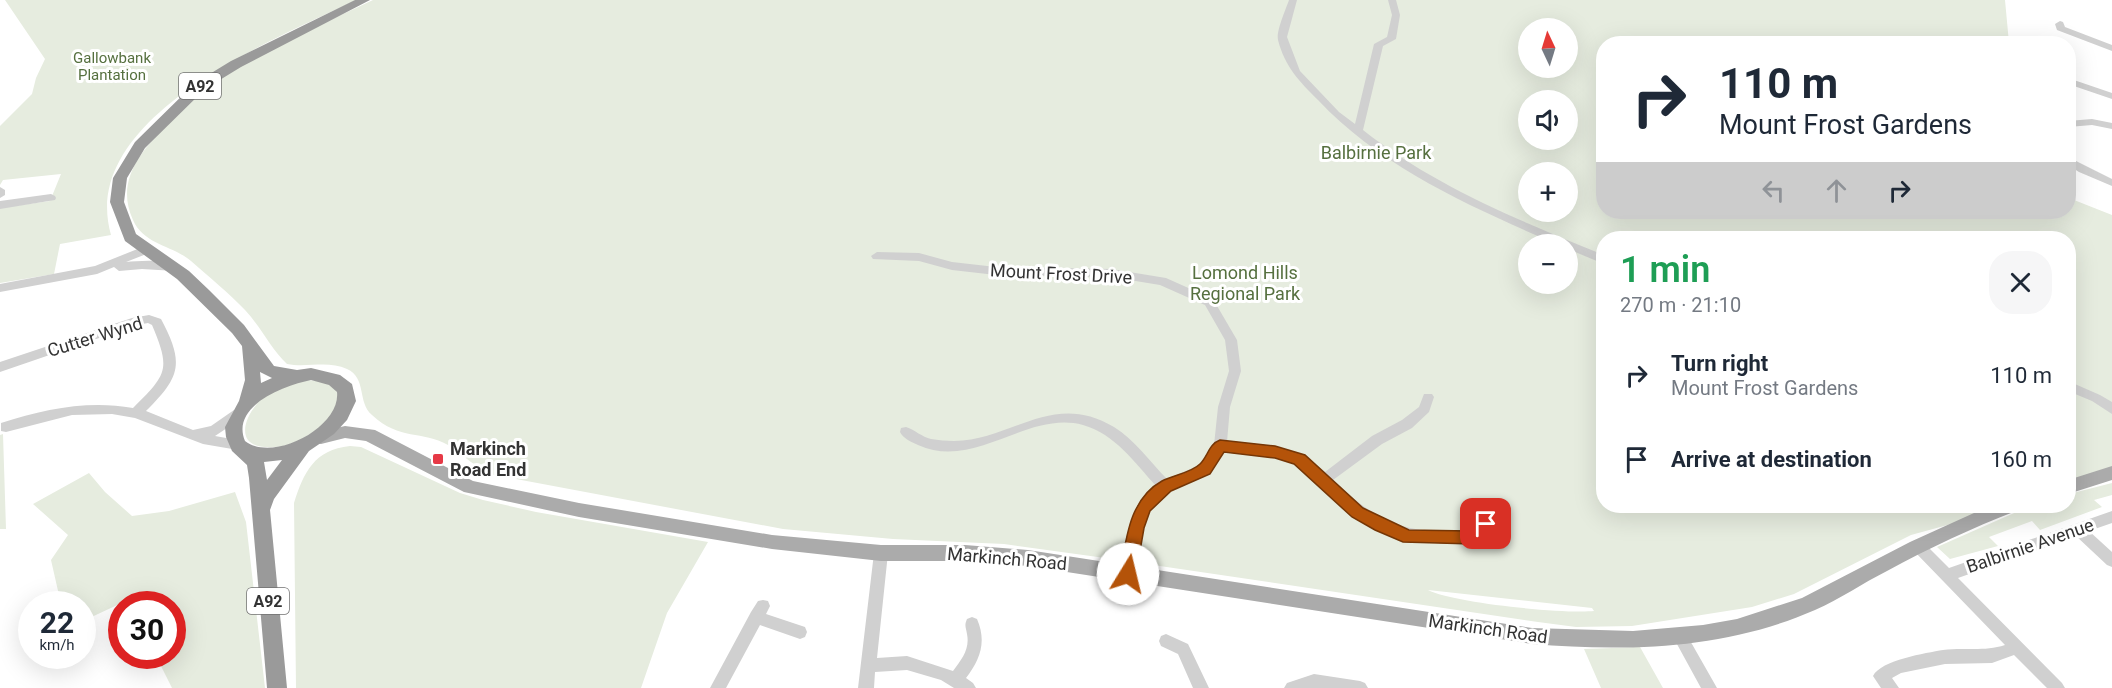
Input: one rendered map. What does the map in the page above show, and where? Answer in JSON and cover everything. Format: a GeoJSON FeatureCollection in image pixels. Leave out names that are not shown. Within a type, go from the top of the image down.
{"type":"FeatureCollection","features":[{"type":"Feature","properties":{"kind":"highway","name":"A92"},"geometry":{"type":"LineString","coordinates":[[345,410],[347,398],[345,388],[338,380],[319,375],[295,376],[269,371],[213,304],[130,237],[123,225],[117,202],[120,178],[140,145],[200,86],[219,73],[364,0]]}},
{"type":"Feature","properties":{"kind":"highway","name":"A92"},"geometry":{"type":"LineString","coordinates":[[248,344],[253,380],[232,433],[240,447],[255,462],[277,688]]}},
{"type":"Feature","properties":{"kind":"highway","name":"A92"},"geometry":{"type":"LineString","coordinates":[[243,408],[269,386],[295,376]]}},
{"type":"Feature","properties":{"kind":"highway"},"geometry":{"type":"LineString","coordinates":[[240,447],[253,454],[267,456],[301,449],[332,429],[345,410]]}},
{"type":"Feature","properties":{"kind":"highway"},"geometry":{"type":"LineString","coordinates":[[260,514],[266,496],[301,449]]}},
{"type":"Feature","properties":{"kind":"main road","name":"Markinch Road"},"geometry":{"type":"LineString","coordinates":[[345,410],[369,435],[470,487],[525,501],[772,542],[881,553],[1000,555],[1532,636],[1607,641],[1679,635],[1753,623],[1781,615],[1812,602],[1919,547],[1994,513]]}},
{"type":"Feature","properties":{"kind":"main road","name":"Markinch Road"},"geometry":{"type":"LineString","coordinates":[[321,438],[345,432],[369,435]]}},
{"type":"Feature","properties":{"kind":"main road"},"geometry":{"type":"LineString","coordinates":[[2076,484],[2112,473]]}},
{"type":"Feature","properties":{"kind":"street"},"geometry":{"type":"LineString","coordinates":[[1293,0],[1282,37],[1296,72],[1336,114],[1384,152],[1464,199],[1542,234]]}},
{"type":"Feature","properties":{"kind":"street"},"geometry":{"type":"LineString","coordinates":[[1358,130],[1379,44],[1390,39],[1396,15],[1392,0]]}},
{"type":"Feature","properties":{"kind":"street"},"geometry":{"type":"LineString","coordinates":[[2060,24],[2060,28],[2112,48]]}},
{"type":"Feature","properties":{"kind":"street"},"geometry":{"type":"LineString","coordinates":[[2076,84],[2112,96]]}},
{"type":"Feature","properties":{"kind":"street"},"geometry":{"type":"LineString","coordinates":[[2076,123],[2112,126]]}},
{"type":"Feature","properties":{"kind":"street"},"geometry":{"type":"LineString","coordinates":[[2076,165],[2112,183]]}},
{"type":"Feature","properties":{"kind":"street"},"geometry":{"type":"LineString","coordinates":[[0,205],[51,198]]}},
{"type":"Feature","properties":{"kind":"street"},"geometry":{"type":"LineString","coordinates":[[97,270],[145,250]]}},
{"type":"Feature","properties":{"kind":"street"},"geometry":{"type":"LineString","coordinates":[[1578,250],[1596,257]]}},
{"type":"Feature","properties":{"kind":"street","name":"Mount Frost Drive"},"geometry":{"type":"LineString","coordinates":[[877,256],[919,257],[952,266],[996,271],[1111,273],[1162,281],[1209,302],[1231,340],[1235,371],[1224,407],[1220,446]]}},
{"type":"Feature","properties":{"kind":"street"},"geometry":{"type":"LineString","coordinates":[[0,288],[136,265],[171,268]]}},
{"type":"Feature","properties":{"kind":"street","name":"Cutter Wynd"},"geometry":{"type":"LineString","coordinates":[[0,367],[136,321],[154,320],[172,356],[172,365],[164,383],[136,413]]}},
{"type":"Feature","properties":{"kind":"street"},"geometry":{"type":"LineString","coordinates":[[2076,389],[2096,398],[2112,409]]}},
{"type":"Feature","properties":{"kind":"street"},"geometry":{"type":"LineString","coordinates":[[1324,480],[1377,440],[1407,424],[1425,410],[1428,397]]}},
{"type":"Feature","properties":{"kind":"street"},"geometry":{"type":"LineString","coordinates":[[6,428],[72,410],[101,408],[136,413],[192,435],[240,447]]}},
{"type":"Feature","properties":{"kind":"street"},"geometry":{"type":"LineString","coordinates":[[192,435],[214,431],[243,408]]}},
{"type":"Feature","properties":{"kind":"street"},"geometry":{"type":"LineString","coordinates":[[906,432],[929,443],[964,446],[993,440],[1034,422],[1061,416],[1087,420],[1109,430],[1165,486]]}},
{"type":"Feature","properties":{"kind":"street"},"geometry":{"type":"LineString","coordinates":[[1128,574],[1136,528],[1144,507],[1165,486],[1204,469],[1220,446],[1275,452],[1299,460],[1358,512],[1380,526],[1409,537],[1473,537],[1486,524]]}},
{"type":"Feature","properties":{"kind":"street","name":"Balbirnie Avenue"},"geometry":{"type":"LineString","coordinates":[[1948,575],[2112,517]]}},
{"type":"Feature","properties":{"kind":"street"},"geometry":{"type":"LineString","coordinates":[[2078,529],[2112,561]]}},
{"type":"Feature","properties":{"kind":"street"},"geometry":{"type":"LineString","coordinates":[[1919,547],[2057,688]]}},
{"type":"Feature","properties":{"kind":"street"},"geometry":{"type":"LineString","coordinates":[[866,688],[881,553]]}},
{"type":"Feature","properties":{"kind":"street"},"geometry":{"type":"LineString","coordinates":[[718,688],[759,611],[800,632]]}},
{"type":"Feature","properties":{"kind":"street"},"geometry":{"type":"LineString","coordinates":[[868,666],[908,663],[945,674],[961,684],[977,639],[972,624]]}},
{"type":"Feature","properties":{"kind":"street"},"geometry":{"type":"LineString","coordinates":[[1679,635],[1709,688]]}},
{"type":"Feature","properties":{"kind":"street"},"geometry":{"type":"LineString","coordinates":[[1166,641],[1183,649],[1202,688]]}},
{"type":"Feature","properties":{"kind":"street"},"geometry":{"type":"LineString","coordinates":[[1892,688],[1876,678],[1909,664],[1945,657],[1992,656],[2017,647]]}},
{"type":"Feature","properties":{"kind":"street"},"geometry":{"type":"LineString","coordinates":[[1292,688],[1314,681],[1360,688]]}},
{"type":"Feature","properties":{"kind":"green space","name":"Gallowbank Plantation"},"geometry":{"type":"Polygon","coordinates":[[[5,0],[356,0],[278,37],[190,88],[152,119],[123,154],[108,193],[111,235],[60,244],[54,274],[0,283],[0,208],[50,201],[61,174],[3,180],[0,185],[0,126],[32,94],[36,78],[45,59],[5,0]]]}},
{"type":"Feature","properties":{"kind":"green space","name":"Lomond Hills Regional Park"},"geometry":{"type":"Polygon","coordinates":[[[373,0],[2005,0],[2008,36],[1596,36],[1596,219],[2076,219],[2076,201],[2112,215],[2112,479],[2076,489],[2076,231],[1596,231],[1596,513],[1991,513],[1911,535],[1794,594],[1752,607],[1632,626],[1576,627],[1538,622],[1153,565],[1134,557],[1105,558],[1004,544],[893,539],[783,529],[494,475],[481,469],[438,440],[401,432],[382,423],[367,410],[360,384],[353,373],[347,369],[332,365],[287,364],[251,317],[226,291],[184,256],[144,235],[133,220],[128,206],[129,180],[148,145],[198,95],[218,80],[294,37],[373,0]],[[1428,590],[1441,595],[1483,603],[1534,609],[1594,611],[1592,608],[1428,590]]]}},
{"type":"Feature","properties":{"kind":"green space"},"geometry":{"type":"Polygon","coordinates":[[[305,380],[326,383],[336,391],[338,401],[333,413],[308,436],[292,443],[275,447],[259,446],[250,442],[246,435],[246,426],[249,415],[256,405],[274,389],[305,380]]]}},
{"type":"Feature","properties":{"kind":"green space"},"geometry":{"type":"Polygon","coordinates":[[[3,434],[6,529],[0,529],[0,435],[3,434]]]}},
{"type":"Feature","properties":{"kind":"green space"},"geometry":{"type":"Polygon","coordinates":[[[350,446],[361,447],[460,493],[483,500],[536,512],[708,542],[667,613],[641,688],[296,688],[294,503],[312,464],[327,452],[350,446]]]}},
{"type":"Feature","properties":{"kind":"green space"},"geometry":{"type":"Polygon","coordinates":[[[89,473],[105,492],[132,516],[169,511],[235,492],[246,522],[265,688],[172,688],[162,669],[186,669],[186,591],[108,591],[108,609],[96,615],[96,591],[58,591],[51,560],[68,535],[33,504],[89,473]]]}},
{"type":"Feature","properties":{"kind":"green space"},"geometry":{"type":"Polygon","coordinates":[[[2112,483],[2112,495],[2094,500],[2102,507],[2040,530],[2032,521],[1989,537],[1998,546],[1950,559],[1937,547],[2014,513],[2076,513],[2076,492],[2112,483]]]}},
{"type":"Feature","properties":{"kind":"green space"},"geometry":{"type":"Polygon","coordinates":[[[1640,647],[1663,688],[1601,688],[1584,649],[1640,647]]]}},
{"type":"Feature","properties":{"kind":"place","name":"Markinch Road End"},"geometry":{"type":"Point","coordinates":[438,459]}},
{"type":"Feature","properties":{"kind":"route"},"geometry":{"type":"LineString","coordinates":[[1128,574],[1132,543],[1144,507],[1165,486],[1204,469],[1220,446],[1275,452],[1299,460],[1358,512],[1380,526],[1409,537],[1443,539],[1473,537],[1486,524]]}},
{"type":"Feature","properties":{"kind":"park label","name":"Balbirnie Park"},"geometry":{"type":"Point","coordinates":[1376,153]}}]}
